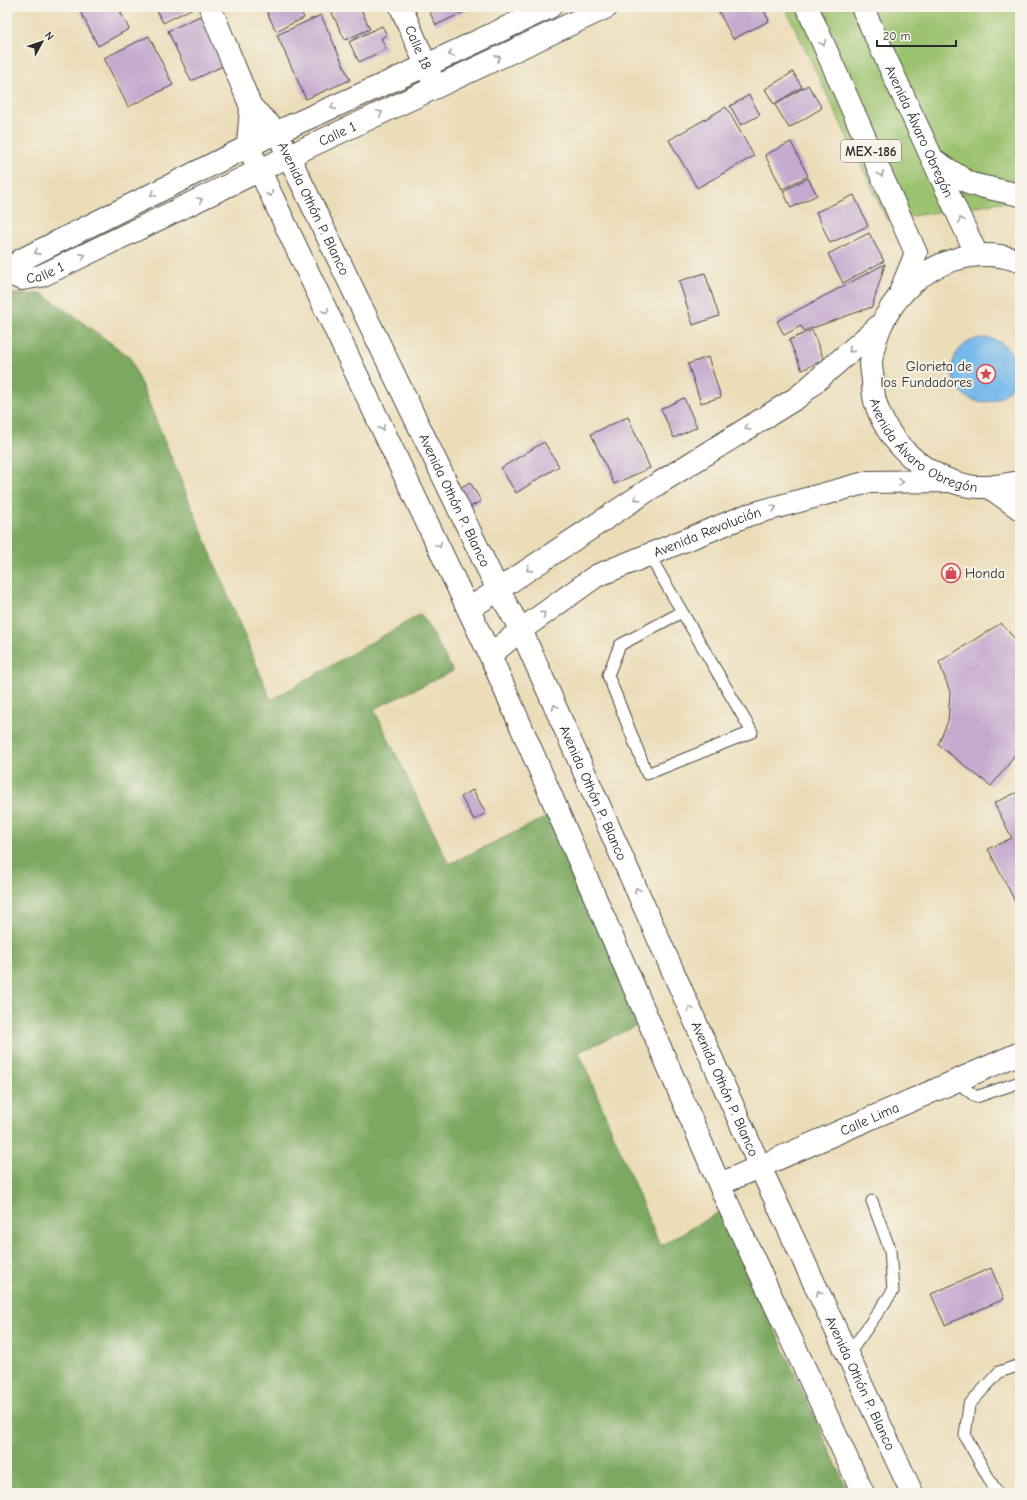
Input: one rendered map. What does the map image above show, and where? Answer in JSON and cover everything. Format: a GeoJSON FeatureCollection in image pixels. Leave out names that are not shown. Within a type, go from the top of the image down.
{"type":"FeatureCollection","features":[{"type":"Feature","properties":{"kind":"street","name":"Avenida Othón P. Blanco"},"geometry":{"type":"LineString","coordinates":[[210,7],[251,107],[276,132],[498,590],[521,630],[760,1167],[912,1493]]}},
{"type":"Feature","properties":{"kind":"street","name":"Calle 18"},"geometry":{"type":"LineString","coordinates":[[401,7],[427,65],[435,87]]}},
{"type":"Feature","properties":{"kind":"street","name":"Calle 1"},"geometry":{"type":"LineString","coordinates":[[550,7],[427,65],[276,132],[21,260],[7,274],[22,279],[42,276],[288,156],[607,7]]}},
{"type":"Feature","properties":{"kind":"street","name":"Avenida Álvaro Obregón"},"geometry":{"type":"LineString","coordinates":[[807,7],[916,253],[898,297],[880,325],[871,362],[875,401],[891,435],[917,463],[951,481],[970,486],[989,487],[1020,482]]}},
{"type":"Feature","properties":{"kind":"street","name":"Avenida Álvaro Obregón"},"geometry":{"type":"LineString","coordinates":[[862,7],[977,255]]}},
{"type":"Feature","properties":{"kind":"street","name":"Avenida Othón P. Blanco"},"geometry":{"type":"LineString","coordinates":[[251,107],[248,146],[259,171],[469,609],[720,1184],[863,1493]]}},
{"type":"Feature","properties":{"kind":"street"},"geometry":{"type":"LineString","coordinates":[[935,162],[971,184],[1020,195]]}},
{"type":"Feature","properties":{"kind":"street"},"geometry":{"type":"LineString","coordinates":[[1010,258],[1020,244]]}},
{"type":"Feature","properties":{"kind":"street","name":"Avenida Álvaro Obregón"},"geometry":{"type":"LineString","coordinates":[[898,297],[920,276],[947,262],[977,255],[1010,258]]}},
{"type":"Feature","properties":{"kind":"street"},"geometry":{"type":"LineString","coordinates":[[469,609],[656,485],[798,397],[880,325]]}},
{"type":"Feature","properties":{"kind":"street","name":"Avenida Revolución"},"geometry":{"type":"LineString","coordinates":[[490,655],[521,630],[596,576],[748,515],[868,482],[951,481]]}},
{"type":"Feature","properties":{"kind":"street","name":"Avenida Álvaro Obregón"},"geometry":{"type":"LineString","coordinates":[[989,487],[1020,509]]}},
{"type":"Feature","properties":{"kind":"street","name":"Calle Lima"},"geometry":{"type":"LineString","coordinates":[[720,1184],[1020,1053]]}},
{"type":"Feature","properties":{"kind":"lane"},"geometry":{"type":"LineString","coordinates":[[649,555],[752,732],[647,774],[608,675],[620,645],[682,612]]}},
{"type":"Feature","properties":{"kind":"lane"},"geometry":{"type":"LineString","coordinates":[[956,1081],[976,1097],[1017,1083],[1020,1085]]}},
{"type":"Feature","properties":{"kind":"lane"},"geometry":{"type":"LineString","coordinates":[[848,1355],[893,1291],[890,1250],[872,1201]]}},
{"type":"Feature","properties":{"kind":"lane"},"geometry":{"type":"LineString","coordinates":[[997,1493],[965,1436],[969,1405],[998,1372],[1020,1365]]}},
{"type":"Feature","properties":{"kind":"green space"},"geometry":{"type":"Polygon","coordinates":[[[785,7],[1020,7],[1020,199],[887,220],[785,7]]]}},
{"type":"Feature","properties":{"kind":"green space"},"geometry":{"type":"Polygon","coordinates":[[[7,294],[43,294],[130,357],[271,700],[421,614],[453,671],[374,709],[449,864],[551,815],[645,1022],[579,1052],[660,1246],[721,1211],[849,1493],[7,1493],[7,294]]]}},
{"type":"Feature","properties":{"kind":"water"},"geometry":{"type":"Polygon","coordinates":[[[978,338],[990,338],[1007,347],[1014,358],[1016,370],[1014,382],[1007,393],[990,402],[978,402],[966,397],[957,388],[952,376],[952,364],[957,352],[966,343],[978,338]]]}},
{"type":"Feature","properties":{"kind":"building"},"geometry":{"type":"Polygon","coordinates":[[[78,7],[118,7],[129,29],[98,46],[78,7]]]}},
{"type":"Feature","properties":{"kind":"building"},"geometry":{"type":"Polygon","coordinates":[[[155,7],[195,7],[163,23],[155,7]]]}},
{"type":"Feature","properties":{"kind":"building"},"geometry":{"type":"Polygon","coordinates":[[[299,7],[304,18],[276,31],[265,8],[299,7]]]}},
{"type":"Feature","properties":{"kind":"building"},"geometry":{"type":"Polygon","coordinates":[[[346,7],[360,7],[370,29],[345,40],[332,13],[346,7]]]}},
{"type":"Feature","properties":{"kind":"building"},"geometry":{"type":"Polygon","coordinates":[[[427,7],[467,7],[468,10],[436,25],[427,7]]]}},
{"type":"Feature","properties":{"kind":"building"},"geometry":{"type":"Polygon","coordinates":[[[729,7],[762,7],[769,21],[733,39],[719,12],[729,7]]]}},
{"type":"Feature","properties":{"kind":"building"},"geometry":{"type":"Polygon","coordinates":[[[202,15],[225,65],[191,81],[168,31],[202,15]]]}},
{"type":"Feature","properties":{"kind":"building"},"geometry":{"type":"Polygon","coordinates":[[[321,15],[350,80],[306,99],[277,35],[321,15]]]}},
{"type":"Feature","properties":{"kind":"building"},"geometry":{"type":"Polygon","coordinates":[[[382,26],[387,35],[381,38],[386,49],[359,62],[349,42],[382,26]]]}},
{"type":"Feature","properties":{"kind":"building"},"geometry":{"type":"Polygon","coordinates":[[[149,36],[173,85],[128,107],[104,58],[149,36]]]}},
{"type":"Feature","properties":{"kind":"building"},"geometry":{"type":"Polygon","coordinates":[[[793,72],[802,87],[774,104],[765,89],[793,72]]]}},
{"type":"Feature","properties":{"kind":"building"},"geometry":{"type":"Polygon","coordinates":[[[808,85],[822,108],[789,128],[775,105],[808,85]]]}},
{"type":"Feature","properties":{"kind":"building"},"geometry":{"type":"Polygon","coordinates":[[[749,95],[760,115],[741,125],[730,106],[749,95]]]}},
{"type":"Feature","properties":{"kind":"building"},"geometry":{"type":"Polygon","coordinates":[[[726,107],[754,156],[697,188],[669,140],[726,107]]]}},
{"type":"Feature","properties":{"kind":"building"},"geometry":{"type":"Polygon","coordinates":[[[791,142],[808,176],[782,189],[765,155],[791,142]]]}},
{"type":"Feature","properties":{"kind":"building"},"geometry":{"type":"Polygon","coordinates":[[[808,178],[817,195],[791,208],[783,191],[808,178]]]}},
{"type":"Feature","properties":{"kind":"building"},"geometry":{"type":"Polygon","coordinates":[[[854,195],[868,226],[830,243],[816,212],[854,195]]]}},
{"type":"Feature","properties":{"kind":"building"},"geometry":{"type":"Polygon","coordinates":[[[869,233],[884,261],[843,283],[828,254],[869,233]]]}},
{"type":"Feature","properties":{"kind":"building"},"geometry":{"type":"Polygon","coordinates":[[[885,264],[872,307],[804,331],[801,326],[784,335],[777,321],[885,264]]]}},
{"type":"Feature","properties":{"kind":"building"},"geometry":{"type":"Polygon","coordinates":[[[705,273],[719,316],[693,325],[679,281],[705,273]]]}},
{"type":"Feature","properties":{"kind":"building"},"geometry":{"type":"Polygon","coordinates":[[[812,330],[824,360],[802,370],[789,340],[812,330]]]}},
{"type":"Feature","properties":{"kind":"building"},"geometry":{"type":"Polygon","coordinates":[[[708,357],[721,397],[701,403],[688,364],[708,357]]]}},
{"type":"Feature","properties":{"kind":"building"},"geometry":{"type":"Polygon","coordinates":[[[684,398],[697,427],[674,438],[661,409],[684,398]]]}},
{"type":"Feature","properties":{"kind":"building"},"geometry":{"type":"Polygon","coordinates":[[[628,417],[650,468],[614,484],[591,434],[628,417]]]}},
{"type":"Feature","properties":{"kind":"building"},"geometry":{"type":"Polygon","coordinates":[[[544,442],[559,466],[516,493],[501,468],[544,442]]]}},
{"type":"Feature","properties":{"kind":"building"},"geometry":{"type":"Polygon","coordinates":[[[470,482],[481,501],[468,508],[458,489],[470,482]]]}},
{"type":"Feature","properties":{"kind":"building"},"geometry":{"type":"Polygon","coordinates":[[[1001,623],[1020,645],[1020,746],[1008,765],[991,786],[938,745],[948,721],[950,692],[939,662],[1001,623]]]}},
{"type":"Feature","properties":{"kind":"building"},"geometry":{"type":"Polygon","coordinates":[[[473,790],[486,813],[474,820],[461,797],[473,790]]]}},
{"type":"Feature","properties":{"kind":"building"},"geometry":{"type":"Polygon","coordinates":[[[1020,791],[1020,911],[988,849],[1012,838],[994,803],[1020,791]]]}},
{"type":"Feature","properties":{"kind":"building"},"geometry":{"type":"Polygon","coordinates":[[[991,1268],[1004,1299],[945,1325],[931,1294],[991,1268]]]}},
{"type":"Feature","properties":{"kind":"place","name":"Glorieta de los Fundadores"},"geometry":{"type":"Point","coordinates":[986,374]}},
{"type":"Feature","properties":{"kind":"place","name":"Honda"},"geometry":{"type":"Point","coordinates":[951,573]}}]}
